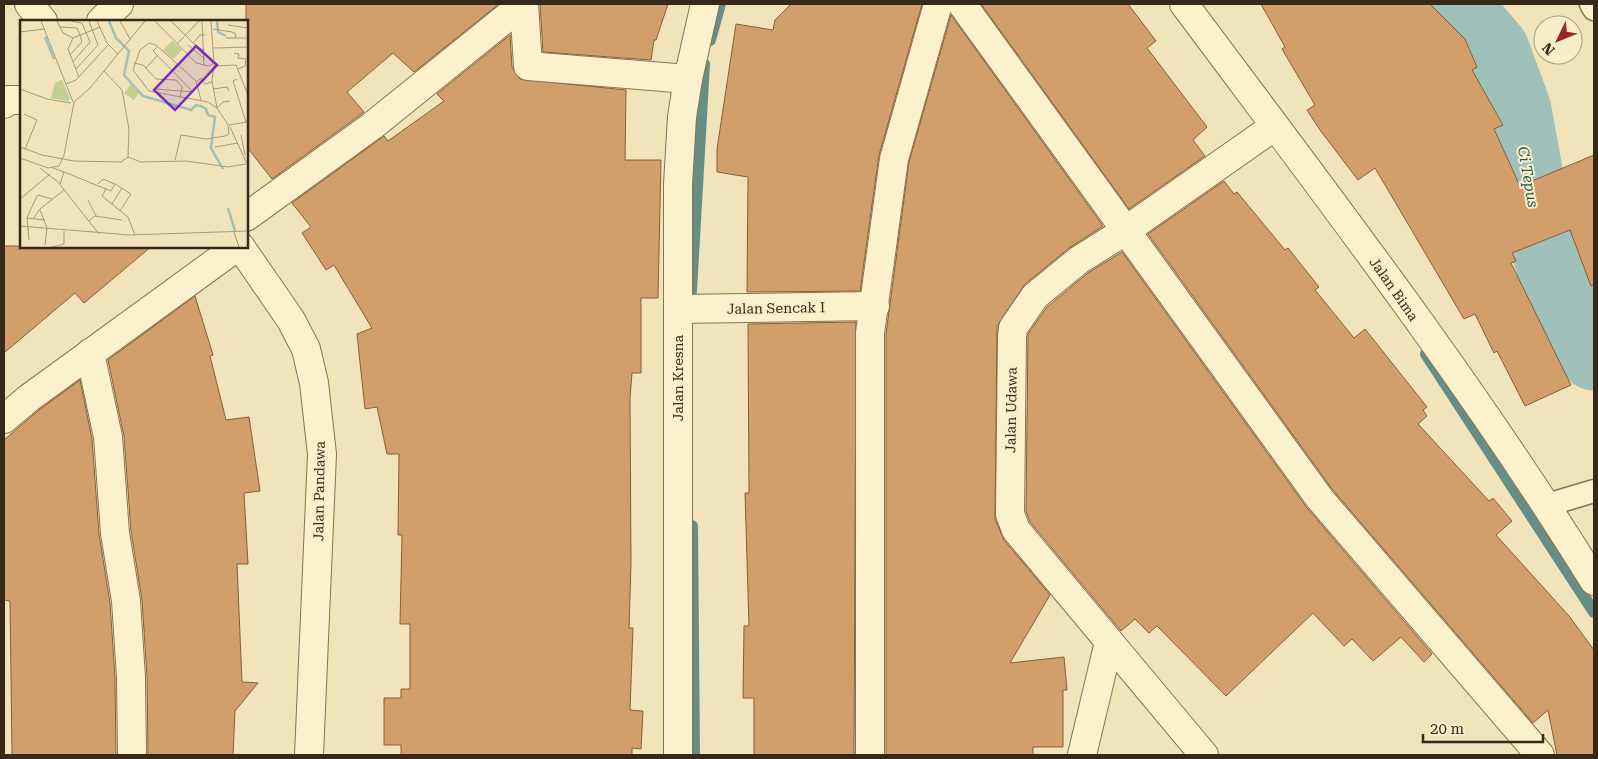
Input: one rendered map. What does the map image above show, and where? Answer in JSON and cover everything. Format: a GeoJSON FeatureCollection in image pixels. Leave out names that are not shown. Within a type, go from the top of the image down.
{"type":"FeatureCollection","features":[{"type":"Feature","properties":{"kind":"street"},"geometry":{"type":"LineString","coordinates":[[29,4],[42,20]]}},
{"type":"Feature","properties":{"kind":"street"},"geometry":{"type":"LineString","coordinates":[[103,20],[119,4]]}},
{"type":"Feature","properties":{"kind":"street"},"geometry":{"type":"LineString","coordinates":[[248,216],[395,108],[511,14],[520,4]]}},
{"type":"Feature","properties":{"kind":"street"},"geometry":{"type":"LineString","coordinates":[[524,4],[528,66],[688,80]]}},
{"type":"Feature","properties":{"kind":"street","name":"Jalan Kresna"},"geometry":{"type":"LineString","coordinates":[[678,755],[678,184],[682,117],[688,80],[705,4]]}},
{"type":"Feature","properties":{"kind":"street"},"geometry":{"type":"LineString","coordinates":[[870,755],[870,333],[894,159],[938,4]]}},
{"type":"Feature","properties":{"kind":"street"},"geometry":{"type":"LineString","coordinates":[[962,4],[1320,499],[1540,755]]}},
{"type":"Feature","properties":{"kind":"street","name":"Jalan Bima"},"geometry":{"type":"LineString","coordinates":[[1184,4],[1372,257],[1547,505],[1594,581]]}},
{"type":"Feature","properties":{"kind":"street","name":"Jalan Udawa"},"geometry":{"type":"LineString","coordinates":[[1204,755],[1016,530],[1010,514],[1012,337],[1014,328],[1035,296],[1079,260],[1125,231],[1275,126]]}},
{"type":"Feature","properties":{"kind":"street"},"geometry":{"type":"LineString","coordinates":[[4,418],[90,353],[236,248]]}},
{"type":"Feature","properties":{"kind":"street","name":"Jalan Pandawa"},"geometry":{"type":"LineString","coordinates":[[240,248],[291,320],[306,349],[314,383],[322,454],[308,755]]}},
{"type":"Feature","properties":{"kind":"street","name":"Jalan Sencak I"},"geometry":{"type":"LineString","coordinates":[[678,310],[875,306]]}},
{"type":"Feature","properties":{"kind":"street"},"geometry":{"type":"LineString","coordinates":[[90,353],[108,437],[115,532],[126,601],[131,677],[132,755]]}},
{"type":"Feature","properties":{"kind":"street"},"geometry":{"type":"LineString","coordinates":[[1082,755],[1109,642]]}},
{"type":"Feature","properties":{"kind":"lane"},"geometry":{"type":"LineString","coordinates":[[1591,4],[1594,9]]}},
{"type":"Feature","properties":{"kind":"lane"},"geometry":{"type":"LineString","coordinates":[[1547,505],[1594,491]]}},
{"type":"Feature","properties":{"kind":"building"},"geometry":{"type":"Polygon","coordinates":[[[246,4],[499,4],[414,72],[393,53],[347,92],[364,112],[272,179],[248,149],[248,20],[246,20],[246,4]]]}},
{"type":"Feature","properties":{"kind":"building"},"geometry":{"type":"Polygon","coordinates":[[[540,4],[668,4],[656,40],[654,40],[651,60],[543,52],[540,4]]]}},
{"type":"Feature","properties":{"kind":"building"},"geometry":{"type":"Polygon","coordinates":[[[791,4],[922,4],[879,155],[860,291],[747,292],[748,177],[717,172],[717,149],[736,24],[773,30],[775,20],[791,4]]]}},
{"type":"Feature","properties":{"kind":"building"},"geometry":{"type":"Polygon","coordinates":[[[981,4],[1128,4],[1156,41],[1147,48],[1207,127],[1193,140],[1205,156],[1129,209],[981,4]]]}},
{"type":"Feature","properties":{"kind":"building"},"geometry":{"type":"Polygon","coordinates":[[[1261,4],[1430,4],[1465,39],[1477,67],[1472,70],[1503,125],[1494,129],[1520,186],[1594,155],[1594,285],[1591,286],[1570,230],[1512,253],[1516,261],[1511,263],[1571,385],[1525,406],[1497,351],[1494,353],[1475,314],[1464,319],[1375,168],[1358,180],[1320,130],[1307,110],[1315,105],[1282,49],[1285,47],[1261,4]]]}},
{"type":"Feature","properties":{"kind":"building"},"geometry":{"type":"Polygon","coordinates":[[[951,15],[1103,226],[1069,248],[1025,284],[997,326],[995,519],[1004,540],[1050,595],[1010,663],[1064,657],[1067,690],[1063,690],[1063,747],[1033,747],[1033,755],[886,755],[886,334],[909,162],[951,15]]]}},
{"type":"Feature","properties":{"kind":"building"},"geometry":{"type":"Polygon","coordinates":[[[510,35],[512,67],[520,79],[626,90],[625,160],[661,160],[658,298],[641,298],[641,373],[632,373],[630,398],[631,563],[629,628],[633,628],[630,710],[643,711],[641,749],[632,748],[632,755],[401,755],[401,745],[384,745],[384,698],[401,698],[401,689],[410,689],[410,624],[400,624],[402,535],[398,535],[399,454],[387,454],[377,407],[365,409],[357,334],[372,328],[334,265],[326,270],[302,233],[311,227],[292,203],[384,136],[388,141],[444,101],[437,94],[510,35]]]}},
{"type":"Feature","properties":{"kind":"building"},"geometry":{"type":"Polygon","coordinates":[[[1224,181],[1234,194],[1237,192],[1285,250],[1288,248],[1319,287],[1315,290],[1354,338],[1365,329],[1427,407],[1423,410],[1427,416],[1418,424],[1489,501],[1493,498],[1512,521],[1496,535],[1569,616],[1594,650],[1594,755],[1557,755],[1548,710],[1533,723],[1332,489],[1148,234],[1224,181]]]}},
{"type":"Feature","properties":{"kind":"building"},"geometry":{"type":"Polygon","coordinates":[[[4,246],[20,246],[20,248],[150,248],[84,303],[75,293],[4,353],[4,246]]]}},
{"type":"Feature","properties":{"kind":"building"},"geometry":{"type":"Polygon","coordinates":[[[1122,252],[1307,508],[1432,654],[1424,662],[1401,637],[1373,661],[1352,639],[1344,646],[1313,613],[1226,696],[1157,626],[1149,633],[1135,619],[1121,631],[1030,522],[1026,511],[1028,334],[1047,307],[1088,273],[1122,252]]]}},
{"type":"Feature","properties":{"kind":"building"},"geometry":{"type":"Polygon","coordinates":[[[195,296],[213,355],[210,356],[226,420],[249,417],[260,491],[244,493],[248,564],[237,564],[242,682],[258,683],[235,711],[233,755],[148,755],[147,676],[142,600],[131,531],[124,436],[108,360],[195,296]]]}},
{"type":"Feature","properties":{"kind":"building"},"geometry":{"type":"Polygon","coordinates":[[[856,322],[854,755],[754,755],[754,698],[743,698],[744,626],[749,626],[745,493],[749,493],[748,324],[856,322]]]}},
{"type":"Feature","properties":{"kind":"building"},"geometry":{"type":"Polygon","coordinates":[[[80,380],[92,439],[99,534],[110,603],[115,678],[116,755],[12,755],[10,601],[4,600],[4,440],[39,410],[80,380]]]}},
{"type":"Feature","properties":{"kind":"waterway"},"geometry":{"type":"LineString","coordinates":[[710,40],[720,4]]}},
{"type":"Feature","properties":{"kind":"waterway","name":"Ci Tepus"},"geometry":{"type":"LineString","coordinates":[[1455,4],[1494,50],[1516,110],[1536,220],[1567,311],[1594,355]]}},
{"type":"Feature","properties":{"kind":"waterway"},"geometry":{"type":"LineString","coordinates":[[691,291],[704,64]]}},
{"type":"Feature","properties":{"kind":"waterway"},"geometry":{"type":"LineString","coordinates":[[1426,354],[1594,612]]}},
{"type":"Feature","properties":{"kind":"waterway"},"geometry":{"type":"LineString","coordinates":[[692,526],[694,755]]}}]}
